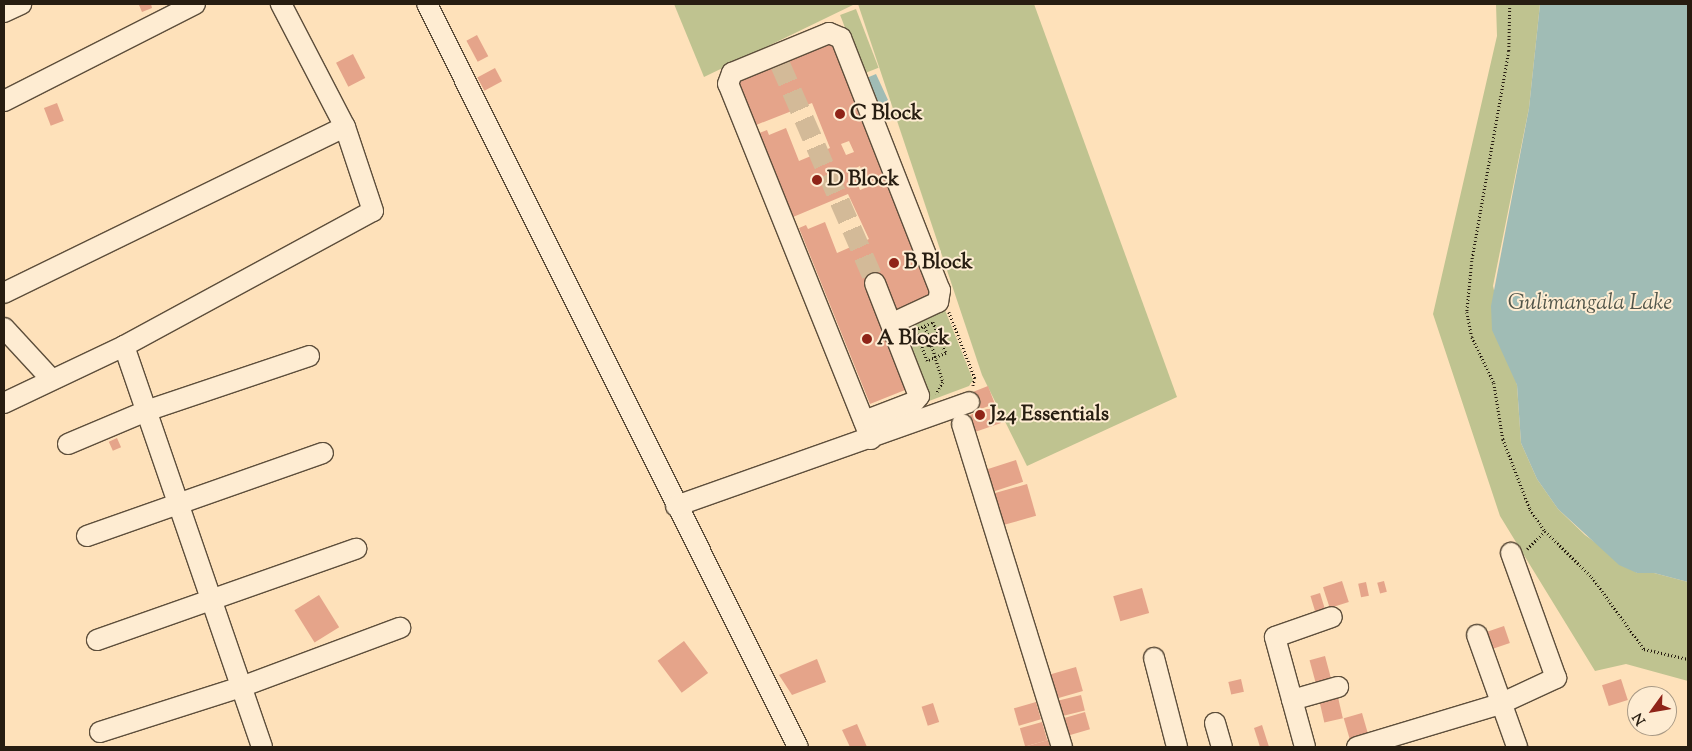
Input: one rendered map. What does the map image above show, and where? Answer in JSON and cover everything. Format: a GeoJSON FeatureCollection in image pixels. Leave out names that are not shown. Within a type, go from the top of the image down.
{"type":"FeatureCollection","features":[{"type":"Feature","properties":{"kind":"street"},"geometry":{"type":"LineString","coordinates":[[4,12],[21,4]]}},
{"type":"Feature","properties":{"kind":"street"},"geometry":{"type":"LineString","coordinates":[[4,101],[195,4]]}},
{"type":"Feature","properties":{"kind":"street"},"geometry":{"type":"LineString","coordinates":[[4,403],[51,378],[124,346],[373,212],[345,126],[281,4]]}},
{"type":"Feature","properties":{"kind":"street"},"geometry":{"type":"LineString","coordinates":[[427,4],[798,747]]}},
{"type":"Feature","properties":{"kind":"street"},"geometry":{"type":"LineString","coordinates":[[877,426],[728,84],[732,73],[778,60],[829,33],[841,38],[940,290],[938,302],[893,323]]}},
{"type":"Feature","properties":{"kind":"street"},"geometry":{"type":"LineString","coordinates":[[4,293],[345,126]]}},
{"type":"Feature","properties":{"kind":"street"},"geometry":{"type":"LineString","coordinates":[[875,283],[893,323],[919,396],[877,426]]}},
{"type":"Feature","properties":{"kind":"street"},"geometry":{"type":"LineString","coordinates":[[4,328],[51,378]]}},
{"type":"Feature","properties":{"kind":"street"},"geometry":{"type":"LineString","coordinates":[[124,346],[262,747]]}},
{"type":"Feature","properties":{"kind":"street"},"geometry":{"type":"LineString","coordinates":[[68,444],[146,411],[309,356]]}},
{"type":"Feature","properties":{"kind":"street"},"geometry":{"type":"LineString","coordinates":[[676,506],[877,426],[970,395]]}},
{"type":"Feature","properties":{"kind":"street"},"geometry":{"type":"LineString","coordinates":[[962,424],[1062,747]]}},
{"type":"Feature","properties":{"kind":"street"},"geometry":{"type":"LineString","coordinates":[[87,536],[177,502],[323,453]]}},
{"type":"Feature","properties":{"kind":"street"},"geometry":{"type":"LineString","coordinates":[[97,640],[356,549]]}},
{"type":"Feature","properties":{"kind":"street"},"geometry":{"type":"LineString","coordinates":[[1357,747],[1500,704],[1556,678],[1512,557]]}},
{"type":"Feature","properties":{"kind":"street"},"geometry":{"type":"LineString","coordinates":[[1305,747],[1275,637],[1332,617]]}},
{"type":"Feature","properties":{"kind":"street"},"geometry":{"type":"LineString","coordinates":[[100,732],[241,687],[400,628]]}},
{"type":"Feature","properties":{"kind":"street"},"geometry":{"type":"LineString","coordinates":[[1477,636],[1517,747]]}},
{"type":"Feature","properties":{"kind":"street"},"geometry":{"type":"LineString","coordinates":[[1154,658],[1177,747]]}},
{"type":"Feature","properties":{"kind":"street"},"geometry":{"type":"LineString","coordinates":[[1292,700],[1338,687]]}},
{"type":"Feature","properties":{"kind":"street"},"geometry":{"type":"LineString","coordinates":[[1215,723],[1222,747]]}},
{"type":"Feature","properties":{"kind":"path"},"geometry":{"type":"LineString","coordinates":[[1510,4],[1509,51],[1472,262],[1467,312],[1472,337],[1499,400],[1503,439],[1513,474],[1545,531],[1592,578],[1644,649],[1688,659]]}},
{"type":"Feature","properties":{"kind":"path"},"geometry":{"type":"LineString","coordinates":[[945,303],[975,378],[970,395]]}},
{"type":"Feature","properties":{"kind":"path"},"geometry":{"type":"LineString","coordinates":[[936,323],[946,353],[937,358],[925,360],[915,331],[924,326],[936,323]]}},
{"type":"Feature","properties":{"kind":"path"},"geometry":{"type":"LineString","coordinates":[[924,326],[929,337],[935,340],[932,346]]}},
{"type":"Feature","properties":{"kind":"path"},"geometry":{"type":"LineString","coordinates":[[929,337],[926,344],[932,346],[943,382],[933,398]]}},
{"type":"Feature","properties":{"kind":"path"},"geometry":{"type":"LineString","coordinates":[[1512,557],[1545,531]]}},
{"type":"Feature","properties":{"kind":"green space"},"geometry":{"type":"Polygon","coordinates":[[[674,4],[855,4],[704,77],[674,4]]]}},
{"type":"Feature","properties":{"kind":"green space"},"geometry":{"type":"Polygon","coordinates":[[[858,4],[1034,4],[1177,397],[1027,466],[982,375],[858,4]]]}},
{"type":"Feature","properties":{"kind":"green space","name":"Gulimangala Lake"},"geometry":{"type":"Polygon","coordinates":[[[1496,4],[1540,4],[1529,108],[1493,286],[1517,385],[1521,443],[1537,479],[1558,509],[1585,535],[1637,573],[1654,573],[1688,582],[1688,681],[1626,664],[1595,671],[1500,516],[1433,314],[1497,36],[1496,4]]]}},
{"type":"Feature","properties":{"kind":"green space"},"geometry":{"type":"Polygon","coordinates":[[[856,9],[879,68],[863,74],[840,15],[856,9]]]}},
{"type":"Feature","properties":{"kind":"green space"},"geometry":{"type":"Polygon","coordinates":[[[943,305],[973,380],[969,386],[929,401],[902,327],[943,305]]]}},
{"type":"Feature","properties":{"kind":"water","name":"Gulimangala Lake"},"geometry":{"type":"Polygon","coordinates":[[[1540,4],[1688,4],[1688,582],[1654,573],[1637,573],[1619,565],[1558,509],[1537,479],[1521,443],[1517,385],[1492,330],[1491,306],[1529,108],[1540,4]]]}},
{"type":"Feature","properties":{"kind":"water"},"geometry":{"type":"Polygon","coordinates":[[[876,74],[888,100],[878,109],[864,79],[876,74]]]}},
{"type":"Feature","properties":{"kind":"building"},"geometry":{"type":"Polygon","coordinates":[[[151,4],[152,8],[142,12],[139,5],[151,4]]]}},
{"type":"Feature","properties":{"kind":"building"},"geometry":{"type":"Polygon","coordinates":[[[477,35],[488,56],[478,62],[466,41],[477,35]]]}},
{"type":"Feature","properties":{"kind":"building"},"geometry":{"type":"Polygon","coordinates":[[[834,43],[937,295],[894,312],[868,284],[864,286],[866,291],[870,290],[910,388],[870,404],[799,228],[806,225],[808,229],[825,222],[837,253],[869,239],[848,194],[793,217],[759,133],[767,130],[769,135],[786,128],[799,161],[830,148],[812,103],[756,125],[738,81],[834,43]],[[849,141],[841,144],[846,155],[854,152],[849,141]],[[860,166],[852,170],[860,190],[882,181],[881,178],[866,183],[860,166]]]}},
{"type":"Feature","properties":{"kind":"building"},"geometry":{"type":"Polygon","coordinates":[[[353,54],[365,78],[348,87],[336,63],[353,54]]]}},
{"type":"Feature","properties":{"kind":"building"},"geometry":{"type":"Polygon","coordinates":[[[495,68],[502,81],[484,91],[477,77],[495,68]]]}},
{"type":"Feature","properties":{"kind":"building"},"geometry":{"type":"Polygon","coordinates":[[[57,103],[64,121],[51,126],[44,108],[57,103]]]}},
{"type":"Feature","properties":{"kind":"building"},"geometry":{"type":"Polygon","coordinates":[[[889,108],[892,115],[879,122],[876,114],[889,108]]]}},
{"type":"Feature","properties":{"kind":"building"},"geometry":{"type":"Polygon","coordinates":[[[988,386],[995,404],[981,409],[974,391],[988,386]]]}},
{"type":"Feature","properties":{"kind":"building"},"geometry":{"type":"Polygon","coordinates":[[[987,409],[996,409],[1001,423],[975,432],[970,415],[987,409]]]}},
{"type":"Feature","properties":{"kind":"building"},"geometry":{"type":"Polygon","coordinates":[[[117,438],[121,447],[113,451],[109,442],[117,438]]]}},
{"type":"Feature","properties":{"kind":"building"},"geometry":{"type":"Polygon","coordinates":[[[1016,460],[1023,482],[994,491],[987,470],[1016,460]]]}},
{"type":"Feature","properties":{"kind":"building"},"geometry":{"type":"Polygon","coordinates":[[[1027,484],[1036,516],[1003,525],[994,493],[1027,484]]]}},
{"type":"Feature","properties":{"kind":"building"},"geometry":{"type":"Polygon","coordinates":[[[1342,581],[1349,602],[1330,608],[1323,587],[1342,581]]]}},
{"type":"Feature","properties":{"kind":"building"},"geometry":{"type":"Polygon","coordinates":[[[1384,581],[1387,592],[1380,593],[1377,583],[1384,581]]]}},
{"type":"Feature","properties":{"kind":"building"},"geometry":{"type":"Polygon","coordinates":[[[1366,582],[1369,596],[1361,597],[1358,584],[1366,582]]]}},
{"type":"Feature","properties":{"kind":"building"},"geometry":{"type":"Polygon","coordinates":[[[1142,588],[1149,613],[1120,621],[1113,596],[1142,588]]]}},
{"type":"Feature","properties":{"kind":"building"},"geometry":{"type":"Polygon","coordinates":[[[1320,593],[1325,609],[1315,612],[1310,596],[1320,593]]]}},
{"type":"Feature","properties":{"kind":"building"},"geometry":{"type":"Polygon","coordinates":[[[319,595],[339,627],[315,643],[294,610],[319,595]]]}},
{"type":"Feature","properties":{"kind":"building"},"geometry":{"type":"Polygon","coordinates":[[[1504,626],[1510,643],[1487,651],[1481,634],[1504,626]]]}},
{"type":"Feature","properties":{"kind":"building"},"geometry":{"type":"Polygon","coordinates":[[[684,641],[708,673],[682,693],[658,661],[684,641]]]}},
{"type":"Feature","properties":{"kind":"building"},"geometry":{"type":"Polygon","coordinates":[[[1325,656],[1331,678],[1315,682],[1310,660],[1325,656]]]}},
{"type":"Feature","properties":{"kind":"building"},"geometry":{"type":"Polygon","coordinates":[[[817,659],[826,682],[792,695],[779,675],[817,659]]]}},
{"type":"Feature","properties":{"kind":"building"},"geometry":{"type":"Polygon","coordinates":[[[1076,667],[1083,691],[1056,699],[1049,675],[1076,667]]]}},
{"type":"Feature","properties":{"kind":"building"},"geometry":{"type":"Polygon","coordinates":[[[1241,679],[1244,692],[1231,695],[1228,682],[1241,679]]]}},
{"type":"Feature","properties":{"kind":"building"},"geometry":{"type":"Polygon","coordinates":[[[1621,679],[1627,700],[1609,706],[1602,685],[1621,679]]]}},
{"type":"Feature","properties":{"kind":"building"},"geometry":{"type":"Polygon","coordinates":[[[1337,693],[1343,718],[1324,723],[1318,697],[1337,693]]]}},
{"type":"Feature","properties":{"kind":"building"},"geometry":{"type":"Polygon","coordinates":[[[1081,695],[1085,711],[1061,717],[1057,701],[1081,695]]]}},
{"type":"Feature","properties":{"kind":"building"},"geometry":{"type":"Polygon","coordinates":[[[1036,702],[1041,719],[1019,726],[1014,708],[1036,702]]]}},
{"type":"Feature","properties":{"kind":"building"},"geometry":{"type":"Polygon","coordinates":[[[933,703],[939,722],[928,726],[922,707],[933,703]]]}},
{"type":"Feature","properties":{"kind":"building"},"geometry":{"type":"Polygon","coordinates":[[[1085,712],[1090,729],[1066,736],[1061,719],[1085,712]]]}},
{"type":"Feature","properties":{"kind":"building"},"geometry":{"type":"Polygon","coordinates":[[[1362,713],[1369,737],[1351,742],[1344,718],[1362,713]]]}},
{"type":"Feature","properties":{"kind":"building"},"geometry":{"type":"Polygon","coordinates":[[[1042,722],[1047,740],[1025,747],[1020,728],[1042,722]]]}},
{"type":"Feature","properties":{"kind":"building"},"geometry":{"type":"Polygon","coordinates":[[[857,724],[867,747],[850,747],[842,730],[857,724]]]}},
{"type":"Feature","properties":{"kind":"building"},"geometry":{"type":"Polygon","coordinates":[[[1262,725],[1269,747],[1260,747],[1254,728],[1262,725]]]}},
{"type":"Feature","properties":{"kind":"building"},"geometry":{"type":"Polygon","coordinates":[[[1048,740],[1050,747],[1024,747],[1048,740]]]}},
{"type":"Feature","properties":{"kind":"tunnel"},"geometry":{"type":"LineString","coordinates":[[780,64],[875,283]]}},
{"type":"Feature","properties":{"kind":"place","name":"C Block"},"geometry":{"type":"Point","coordinates":[840,114]}},
{"type":"Feature","properties":{"kind":"place","name":"D Block"},"geometry":{"type":"Point","coordinates":[817,180]}},
{"type":"Feature","properties":{"kind":"place","name":"B Block"},"geometry":{"type":"Point","coordinates":[894,263]}},
{"type":"Feature","properties":{"kind":"place","name":"A Block"},"geometry":{"type":"Point","coordinates":[867,339]}},
{"type":"Feature","properties":{"kind":"place","name":"J24 Essentials"},"geometry":{"type":"Point","coordinates":[980,415]}}]}
